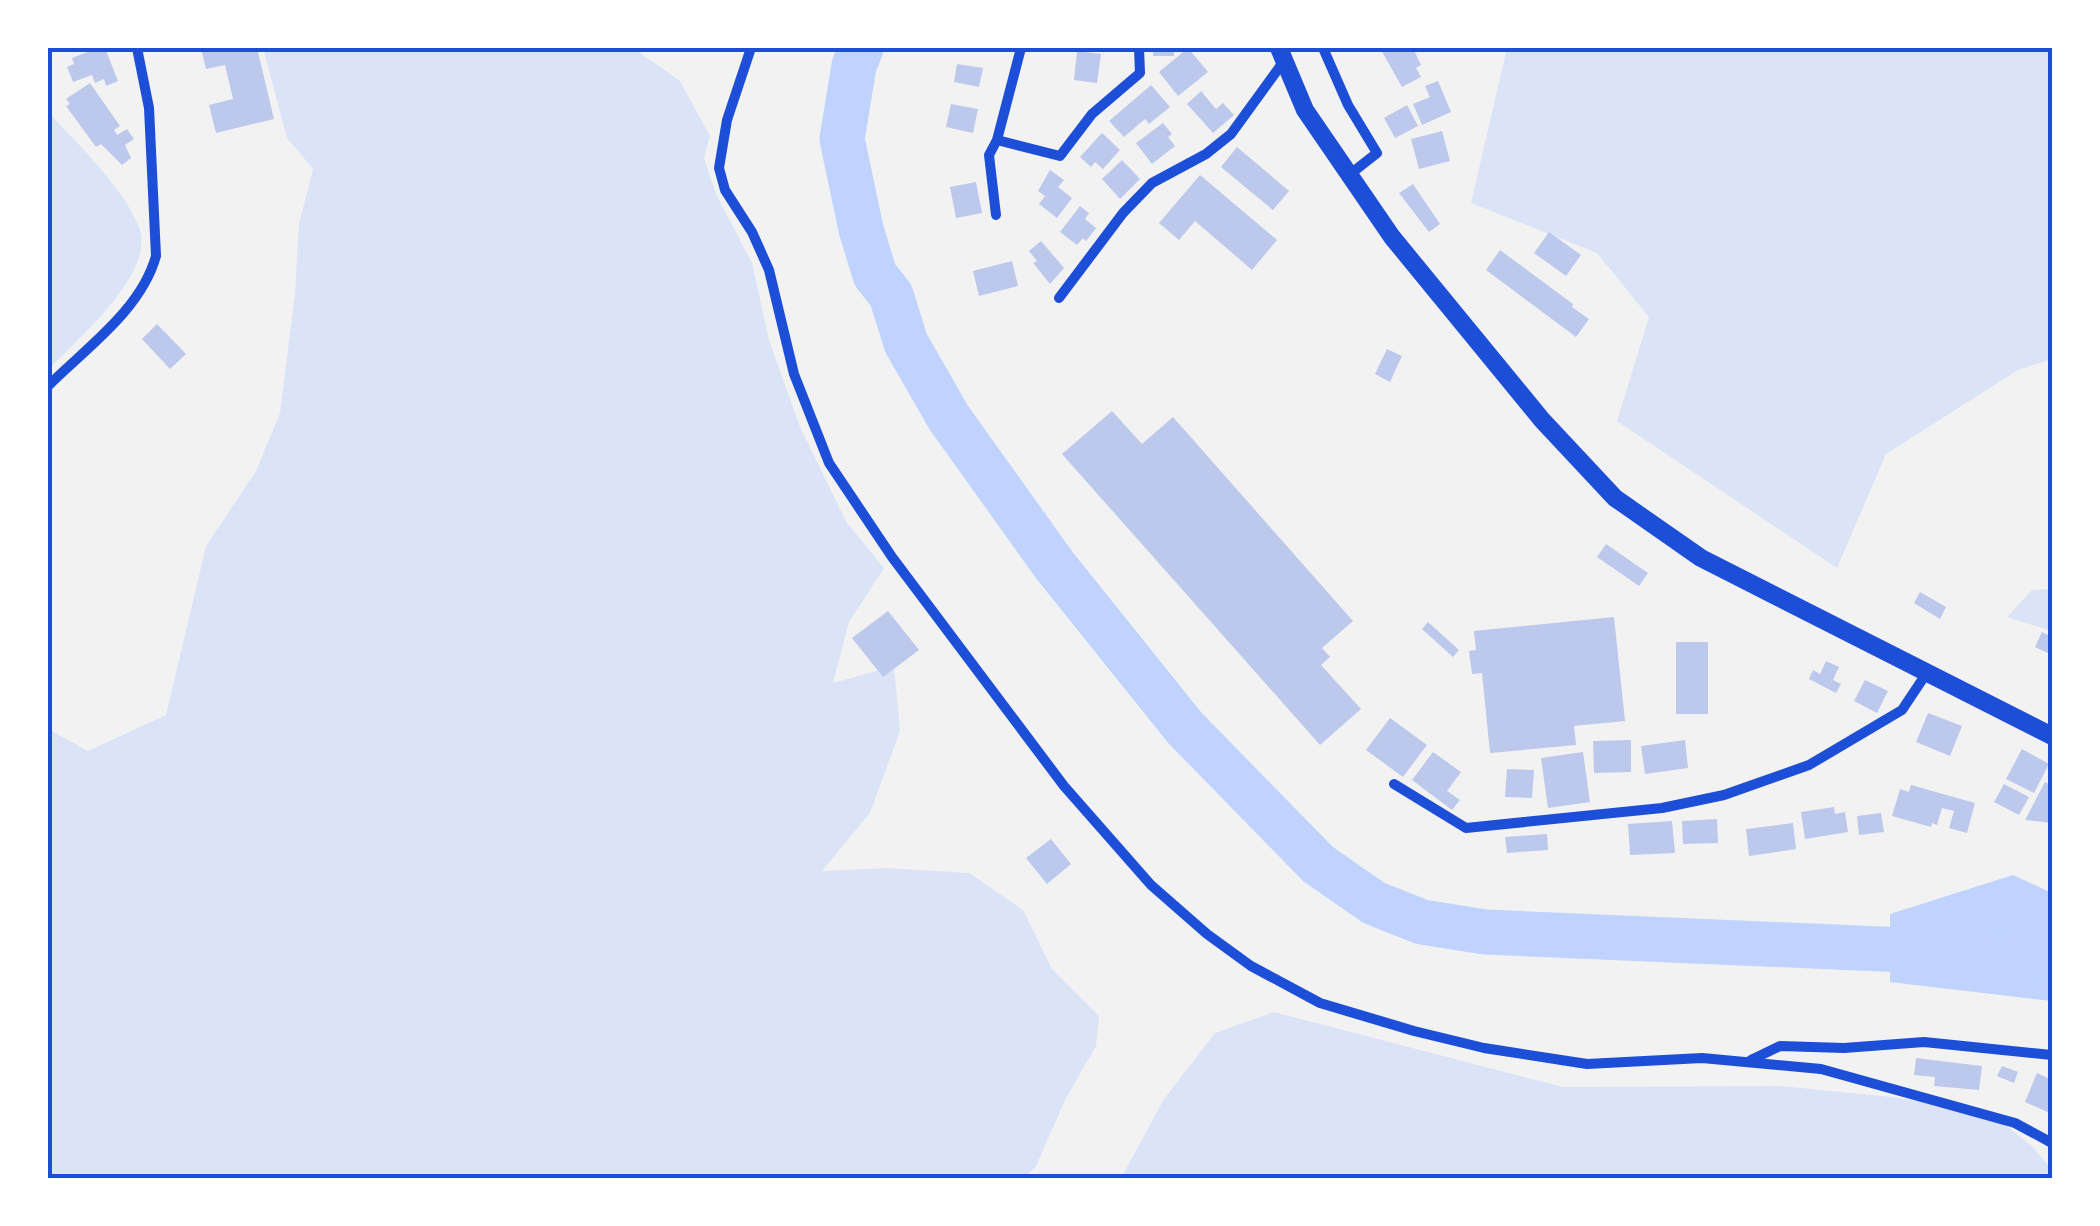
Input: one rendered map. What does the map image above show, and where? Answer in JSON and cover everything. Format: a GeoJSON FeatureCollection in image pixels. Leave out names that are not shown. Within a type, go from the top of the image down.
{"type":"FeatureCollection","features":[{"type":"Feature","properties":{"kind":"highway"},"geometry":{"type":"LineString","coordinates":[[1281,54],[1305,110],[1348,176],[1445,305],[1542,420],[1616,498],[1702,558],[2052,736]]}},
{"type":"Feature","properties":{"kind":"street"},"geometry":{"type":"LineString","coordinates":[[48,386],[129,306],[150,277],[156,256],[149,108],[137,48]]}},
{"type":"Feature","properties":{"kind":"street"},"geometry":{"type":"LineString","coordinates":[[751,48],[727,120],[718,168],[769,270],[794,374],[829,463],[892,558],[1064,786],[1151,885],[1207,934],[1251,966],[1320,1003],[1484,1048],[1588,1064],[1702,1058],[1821,1069],[2015,1123],[2052,1144]]}},
{"type":"Feature","properties":{"kind":"street"},"geometry":{"type":"LineString","coordinates":[[996,214],[989,155],[997,140],[1021,48]]}},
{"type":"Feature","properties":{"kind":"street"},"geometry":{"type":"LineString","coordinates":[[997,140],[1060,156],[1092,114],[1140,73],[1140,48]]}},
{"type":"Feature","properties":{"kind":"street"},"geometry":{"type":"LineString","coordinates":[[1323,48],[1348,105],[1377,154],[1348,176]]}},
{"type":"Feature","properties":{"kind":"street"},"geometry":{"type":"LineString","coordinates":[[1059,298],[1152,183],[1206,154],[1232,134],[1281,54]]}},
{"type":"Feature","properties":{"kind":"street"},"geometry":{"type":"LineString","coordinates":[[1394,784],[1466,828],[1662,808],[1708,798],[1808,765],[1902,710],[1926,674]]}},
{"type":"Feature","properties":{"kind":"street"},"geometry":{"type":"LineString","coordinates":[[1750,1060],[1780,1046],[1844,1048],[1924,1042],[2052,1055]]}},
{"type":"Feature","properties":{"kind":"shaded area"},"geometry":{"type":"Polygon","coordinates":[[[263,48],[633,48],[680,81],[710,136],[704,158],[716,194],[752,263],[769,340],[800,427],[847,523],[884,568],[849,622],[833,683],[894,666],[900,731],[870,813],[822,871],[886,868],[969,873],[1023,910],[1052,969],[1099,1016],[1096,1046],[1065,1100],[1036,1166],[1025,1178],[48,1178],[48,729],[88,751],[166,715],[206,546],[256,471],[280,413],[299,224],[313,169],[287,138],[263,48]]]}},
{"type":"Feature","properties":{"kind":"shaded area"},"geometry":{"type":"Polygon","coordinates":[[[1507,48],[2052,48],[2052,359],[2018,370],[1886,454],[1837,568],[1617,421],[1649,317],[1597,253],[1471,203],[1507,48]]]}},
{"type":"Feature","properties":{"kind":"shaded area"},"geometry":{"type":"Polygon","coordinates":[[[48,112],[122,197],[139,227],[141,245],[126,285],[48,370],[48,112]]]}},
{"type":"Feature","properties":{"kind":"shaded area"},"geometry":{"type":"Polygon","coordinates":[[[2052,589],[2052,631],[2007,617],[2032,590],[2052,589]]]}},
{"type":"Feature","properties":{"kind":"shaded area"},"geometry":{"type":"Polygon","coordinates":[[[1274,1012],[1563,1087],[1781,1086],[1989,1112],[2033,1147],[2052,1170],[2052,1178],[1121,1178],[1164,1099],[1215,1033],[1274,1012]]]}},
{"type":"Feature","properties":{"kind":"water"},"geometry":{"type":"Polygon","coordinates":[[[2013,875],[2052,893],[2052,1001],[1890,982],[1890,914],[2013,875]]]}},
{"type":"Feature","properties":{"kind":"building"},"geometry":{"type":"Polygon","coordinates":[[[105,48],[118,81],[106,86],[104,79],[95,83],[92,75],[73,82],[67,67],[74,64],[72,58],[105,48]]]}},
{"type":"Feature","properties":{"kind":"building"},"geometry":{"type":"Polygon","coordinates":[[[201,48],[257,48],[274,119],[216,133],[209,105],[233,99],[225,65],[206,69],[201,48]]]}},
{"type":"Feature","properties":{"kind":"building"},"geometry":{"type":"Polygon","coordinates":[[[1153,48],[1174,48],[1174,56],[1153,56],[1153,48]]]}},
{"type":"Feature","properties":{"kind":"building"},"geometry":{"type":"Polygon","coordinates":[[[1188,48],[1208,72],[1178,96],[1159,72],[1188,48]]]}},
{"type":"Feature","properties":{"kind":"building"},"geometry":{"type":"Polygon","coordinates":[[[1380,48],[1413,48],[1421,65],[1416,68],[1421,77],[1402,87],[1380,48]]]}},
{"type":"Feature","properties":{"kind":"building"},"geometry":{"type":"Polygon","coordinates":[[[1077,51],[1101,54],[1097,83],[1074,80],[1077,51]]]}},
{"type":"Feature","properties":{"kind":"building"},"geometry":{"type":"Polygon","coordinates":[[[957,64],[983,68],[979,87],[954,82],[957,64]]]}},
{"type":"Feature","properties":{"kind":"building"},"geometry":{"type":"Polygon","coordinates":[[[1438,81],[1451,112],[1422,125],[1413,104],[1430,97],[1425,86],[1438,81]]]}},
{"type":"Feature","properties":{"kind":"building"},"geometry":{"type":"Polygon","coordinates":[[[90,83],[120,126],[114,130],[117,135],[127,129],[134,139],[125,145],[131,158],[122,165],[101,144],[96,147],[66,106],[70,104],[66,99],[90,83]]]}},
{"type":"Feature","properties":{"kind":"building"},"geometry":{"type":"Polygon","coordinates":[[[1151,85],[1170,107],[1149,124],[1145,119],[1124,137],[1109,121],[1151,85]]]}},
{"type":"Feature","properties":{"kind":"building"},"geometry":{"type":"Polygon","coordinates":[[[1201,91],[1216,109],[1223,103],[1234,115],[1213,133],[1187,104],[1201,91]]]}},
{"type":"Feature","properties":{"kind":"building"},"geometry":{"type":"Polygon","coordinates":[[[951,104],[978,109],[973,133],[946,127],[951,104]]]}},
{"type":"Feature","properties":{"kind":"building"},"geometry":{"type":"Polygon","coordinates":[[[1407,105],[1418,126],[1395,138],[1384,118],[1407,105]]]}},
{"type":"Feature","properties":{"kind":"building"},"geometry":{"type":"Polygon","coordinates":[[[1163,123],[1175,146],[1152,164],[1136,143],[1163,123]]]}},
{"type":"Feature","properties":{"kind":"building"},"geometry":{"type":"Polygon","coordinates":[[[1442,131],[1450,161],[1419,169],[1411,139],[1442,131]]]}},
{"type":"Feature","properties":{"kind":"building"},"geometry":{"type":"Polygon","coordinates":[[[1102,133],[1120,150],[1103,169],[1095,162],[1091,167],[1080,157],[1102,133]]]}},
{"type":"Feature","properties":{"kind":"building"},"geometry":{"type":"Polygon","coordinates":[[[1237,147],[1289,191],[1273,210],[1221,167],[1237,147]]]}},
{"type":"Feature","properties":{"kind":"building"},"geometry":{"type":"Polygon","coordinates":[[[1122,160],[1140,179],[1120,199],[1102,179],[1122,160]]]}},
{"type":"Feature","properties":{"kind":"building"},"geometry":{"type":"Polygon","coordinates":[[[1050,170],[1064,180],[1058,187],[1072,198],[1057,218],[1039,204],[1045,196],[1038,191],[1050,170]]]}},
{"type":"Feature","properties":{"kind":"building"},"geometry":{"type":"Polygon","coordinates":[[[1200,175],[1277,240],[1252,270],[1195,221],[1179,240],[1159,223],[1200,175]]]}},
{"type":"Feature","properties":{"kind":"building"},"geometry":{"type":"Polygon","coordinates":[[[976,182],[982,213],[956,218],[950,187],[976,182]]]}},
{"type":"Feature","properties":{"kind":"building"},"geometry":{"type":"Polygon","coordinates":[[[1413,184],[1440,224],[1429,232],[1399,193],[1413,184]]]}},
{"type":"Feature","properties":{"kind":"building"},"geometry":{"type":"Polygon","coordinates":[[[1080,206],[1089,213],[1085,219],[1096,228],[1086,241],[1083,238],[1077,245],[1060,232],[1080,206]]]}},
{"type":"Feature","properties":{"kind":"building"},"geometry":{"type":"Polygon","coordinates":[[[1549,232],[1581,255],[1566,276],[1534,253],[1549,232]]]}},
{"type":"Feature","properties":{"kind":"building"},"geometry":{"type":"Polygon","coordinates":[[[1041,241],[1064,268],[1050,284],[1033,263],[1037,261],[1029,251],[1041,241]]]}},
{"type":"Feature","properties":{"kind":"building"},"geometry":{"type":"Polygon","coordinates":[[[1500,250],[1589,319],[1576,337],[1486,270],[1500,250]]]}},
{"type":"Feature","properties":{"kind":"building"},"geometry":{"type":"Polygon","coordinates":[[[1012,261],[1018,286],[979,296],[973,271],[1012,261]]]}},
{"type":"Feature","properties":{"kind":"building"},"geometry":{"type":"Polygon","coordinates":[[[157,324],[186,354],[170,369],[142,339],[157,324]]]}},
{"type":"Feature","properties":{"kind":"building"},"geometry":{"type":"Polygon","coordinates":[[[1387,349],[1402,356],[1390,382],[1375,374],[1387,349]]]}},
{"type":"Feature","properties":{"kind":"building"},"geometry":{"type":"Polygon","coordinates":[[[1112,411],[1142,444],[1173,417],[1353,621],[1322,648],[1330,657],[1321,665],[1361,709],[1320,745],[1062,454],[1112,411]]]}},
{"type":"Feature","properties":{"kind":"building"},"geometry":{"type":"Polygon","coordinates":[[[1606,544],[1648,573],[1639,586],[1597,557],[1606,544]]]}},
{"type":"Feature","properties":{"kind":"building"},"geometry":{"type":"Polygon","coordinates":[[[1920,592],[1946,607],[1940,619],[1914,603],[1920,592]]]}},
{"type":"Feature","properties":{"kind":"building"},"geometry":{"type":"Polygon","coordinates":[[[888,611],[919,650],[883,677],[852,638],[888,611]]]}},
{"type":"Feature","properties":{"kind":"building"},"geometry":{"type":"Polygon","coordinates":[[[1614,617],[1625,721],[1574,726],[1576,745],[1490,753],[1482,673],[1472,674],[1469,651],[1476,650],[1474,631],[1614,617]]]}},
{"type":"Feature","properties":{"kind":"building"},"geometry":{"type":"Polygon","coordinates":[[[1428,622],[1459,650],[1453,657],[1422,629],[1428,622]]]}},
{"type":"Feature","properties":{"kind":"building"},"geometry":{"type":"Polygon","coordinates":[[[2042,632],[2052,637],[2052,655],[2035,647],[2042,632]]]}},
{"type":"Feature","properties":{"kind":"building"},"geometry":{"type":"Polygon","coordinates":[[[1676,642],[1708,642],[1708,714],[1676,714],[1676,642]]]}},
{"type":"Feature","properties":{"kind":"building"},"geometry":{"type":"Polygon","coordinates":[[[1826,661],[1839,667],[1833,680],[1841,684],[1836,693],[1809,679],[1813,670],[1820,674],[1826,661]]]}},
{"type":"Feature","properties":{"kind":"building"},"geometry":{"type":"Polygon","coordinates":[[[1865,680],[1888,691],[1877,713],[1854,701],[1865,680]]]}},
{"type":"Feature","properties":{"kind":"building"},"geometry":{"type":"Polygon","coordinates":[[[1928,713],[1962,726],[1950,756],[1916,742],[1928,713]]]}},
{"type":"Feature","properties":{"kind":"building"},"geometry":{"type":"Polygon","coordinates":[[[1390,718],[1427,745],[1403,777],[1366,750],[1390,718]]]}},
{"type":"Feature","properties":{"kind":"building"},"geometry":{"type":"Polygon","coordinates":[[[1631,740],[1631,772],[1594,773],[1593,741],[1631,740]]]}},
{"type":"Feature","properties":{"kind":"building"},"geometry":{"type":"Polygon","coordinates":[[[1685,740],[1688,768],[1645,774],[1641,746],[1685,740]]]}},
{"type":"Feature","properties":{"kind":"building"},"geometry":{"type":"Polygon","coordinates":[[[2022,749],[2049,764],[2034,793],[2006,779],[2022,749]]]}},
{"type":"Feature","properties":{"kind":"building"},"geometry":{"type":"Polygon","coordinates":[[[1433,752],[1461,772],[1447,791],[1460,800],[1452,810],[1412,780],[1433,752]]]}},
{"type":"Feature","properties":{"kind":"building"},"geometry":{"type":"Polygon","coordinates":[[[1583,752],[1590,802],[1548,808],[1541,758],[1583,752]]]}},
{"type":"Feature","properties":{"kind":"building"},"geometry":{"type":"Polygon","coordinates":[[[1507,769],[1534,770],[1532,798],[1505,797],[1507,769]]]}},
{"type":"Feature","properties":{"kind":"building"},"geometry":{"type":"Polygon","coordinates":[[[2045,782],[2052,786],[2052,823],[2025,820],[2045,782]]]}},
{"type":"Feature","properties":{"kind":"building"},"geometry":{"type":"Polygon","coordinates":[[[2004,784],[2029,797],[2019,815],[1994,802],[2004,784]]]}},
{"type":"Feature","properties":{"kind":"building"},"geometry":{"type":"Polygon","coordinates":[[[1911,785],[1975,803],[1967,833],[1949,828],[1954,811],[1942,808],[1937,825],[1932,823],[1931,827],[1892,816],[1900,789],[1909,792],[1911,785]]]}},
{"type":"Feature","properties":{"kind":"building"},"geometry":{"type":"Polygon","coordinates":[[[1834,807],[1835,814],[1845,812],[1848,832],[1805,839],[1801,812],[1834,807]]]}},
{"type":"Feature","properties":{"kind":"building"},"geometry":{"type":"Polygon","coordinates":[[[1881,813],[1884,832],[1859,835],[1857,816],[1881,813]]]}},
{"type":"Feature","properties":{"kind":"building"},"geometry":{"type":"Polygon","coordinates":[[[1717,819],[1718,843],[1683,844],[1682,821],[1717,819]]]}},
{"type":"Feature","properties":{"kind":"building"},"geometry":{"type":"Polygon","coordinates":[[[1672,821],[1675,853],[1630,855],[1628,824],[1672,821]]]}},
{"type":"Feature","properties":{"kind":"building"},"geometry":{"type":"Polygon","coordinates":[[[1793,823],[1796,849],[1749,856],[1746,829],[1793,823]]]}},
{"type":"Feature","properties":{"kind":"building"},"geometry":{"type":"Polygon","coordinates":[[[1547,834],[1548,850],[1507,853],[1505,837],[1547,834]]]}},
{"type":"Feature","properties":{"kind":"building"},"geometry":{"type":"Polygon","coordinates":[[[1051,839],[1071,864],[1047,884],[1026,858],[1051,839]]]}},
{"type":"Feature","properties":{"kind":"building"},"geometry":{"type":"Polygon","coordinates":[[[1916,1058],[1982,1066],[1979,1090],[1934,1086],[1935,1077],[1914,1075],[1916,1058]]]}},
{"type":"Feature","properties":{"kind":"building"},"geometry":{"type":"Polygon","coordinates":[[[2002,1066],[2018,1072],[2014,1083],[1997,1076],[2002,1066]]]}},
{"type":"Feature","properties":{"kind":"building"},"geometry":{"type":"Polygon","coordinates":[[[2037,1073],[2052,1080],[2052,1114],[2025,1102],[2037,1073]]]}},
{"type":"Feature","properties":{"kind":"waterway"},"geometry":{"type":"LineString","coordinates":[[861,48],[854,66],[842,139],[875,275],[891,295],[906,343],[949,418],[1055,566],[1185,728],[1318,864],[1374,903],[1422,922],[1485,932],[1998,954],[2052,962]]}}]}
